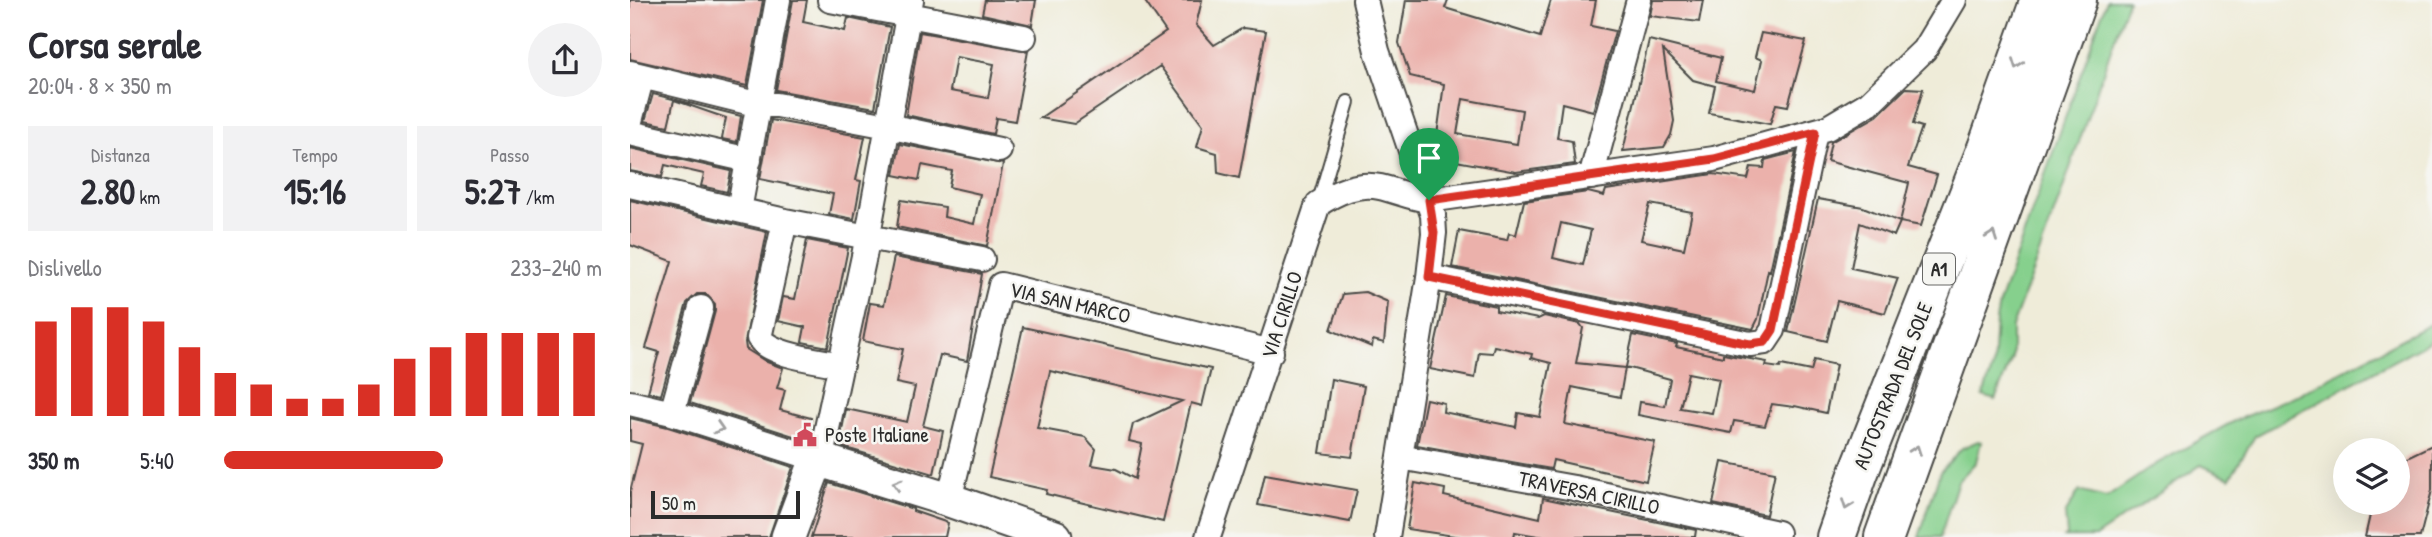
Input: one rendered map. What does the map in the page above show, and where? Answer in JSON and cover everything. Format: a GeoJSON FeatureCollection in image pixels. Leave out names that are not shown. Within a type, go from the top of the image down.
{"type":"FeatureCollection","features":[{"type":"Feature","properties":{"kind":"highway","name":"AUTOSTRADA DEL SOLE"},"geometry":{"type":"LineString","coordinates":[[1836,537],[1987,148],[2040,0]]}},
{"type":"Feature","properties":{"kind":"highway","name":"AUTOSTRADA DEL SOLE"},"geometry":{"type":"LineString","coordinates":[[1884,537],[2077,0]]}},
{"type":"Feature","properties":{"kind":"main road"},"geometry":{"type":"LineString","coordinates":[[788,537],[817,459],[949,500],[1055,537]]}},
{"type":"Feature","properties":{"kind":"street"},"geometry":{"type":"LineString","coordinates":[[739,210],[778,0]]}},
{"type":"Feature","properties":{"kind":"street"},"geometry":{"type":"LineString","coordinates":[[831,0],[910,8],[1024,37]]}},
{"type":"Feature","properties":{"kind":"street"},"geometry":{"type":"LineString","coordinates":[[1591,177],[1639,0]]}},
{"type":"Feature","properties":{"kind":"street"},"geometry":{"type":"LineString","coordinates":[[1318,204],[1337,192],[1359,187],[1379,187],[1429,200],[1591,177],[1714,159],[1815,132],[1827,128],[1869,103],[1924,50],[1954,0]]}},
{"type":"Feature","properties":{"kind":"street"},"geometry":{"type":"LineString","coordinates":[[1369,4],[1377,51],[1417,173],[1429,200],[1434,233],[1387,537]]}},
{"type":"Feature","properties":{"kind":"street"},"geometry":{"type":"LineString","coordinates":[[630,403],[671,413],[817,459],[823,447],[841,365],[910,8]]}},
{"type":"Feature","properties":{"kind":"street"},"geometry":{"type":"LineString","coordinates":[[630,121],[636,75],[760,105],[777,105],[999,150]]}},
{"type":"Feature","properties":{"kind":"street"},"geometry":{"type":"LineString","coordinates":[[1429,277],[1750,344],[1765,342],[1773,330],[1815,132]]}},
{"type":"Feature","properties":{"kind":"street"},"geometry":{"type":"LineString","coordinates":[[630,133],[748,160]]}},
{"type":"Feature","properties":{"kind":"street"},"geometry":{"type":"LineString","coordinates":[[630,185],[785,221],[982,259]]}},
{"type":"Feature","properties":{"kind":"street","name":"VIA CIRILLO"},"geometry":{"type":"LineString","coordinates":[[1208,537],[1318,204]]}},
{"type":"Feature","properties":{"kind":"street"},"geometry":{"type":"LineString","coordinates":[[785,221],[759,338],[764,344],[781,352],[841,365]]}},
{"type":"Feature","properties":{"kind":"street","name":"VIA SAN MARCO"},"geometry":{"type":"LineString","coordinates":[[949,500],[1001,285],[1270,352]]}},
{"type":"Feature","properties":{"kind":"street"},"geometry":{"type":"LineString","coordinates":[[671,413],[701,308]]}},
{"type":"Feature","properties":{"kind":"street","name":"TRAVERSA CIRILLO"},"geometry":{"type":"LineString","coordinates":[[1400,457],[1574,488],[1777,533]]}},
{"type":"Feature","properties":{"kind":"lane"},"geometry":{"type":"LineString","coordinates":[[1318,204],[1348,102]]}},
{"type":"Feature","properties":{"kind":"green space"},"geometry":{"type":"Polygon","coordinates":[[[2107,0],[2128,0],[2012,327],[2012,358],[1995,400],[1983,396],[1993,367],[1999,304],[2107,0]]]}},
{"type":"Feature","properties":{"kind":"green space"},"geometry":{"type":"Polygon","coordinates":[[[2432,323],[2432,340],[2255,436],[2230,478],[2201,465],[2095,537],[2064,537],[2067,535],[2065,514],[2079,491],[2106,498],[2156,464],[2234,421],[2299,394],[2432,323]]]}},
{"type":"Feature","properties":{"kind":"green space"},"geometry":{"type":"Polygon","coordinates":[[[1981,442],[1976,462],[1958,481],[1940,537],[1919,537],[1940,472],[1962,448],[1981,442]]]}},
{"type":"Feature","properties":{"kind":"building"},"geometry":{"type":"Polygon","coordinates":[[[630,0],[763,0],[747,86],[630,59],[630,0]]]}},
{"type":"Feature","properties":{"kind":"building"},"geometry":{"type":"Polygon","coordinates":[[[793,0],[807,0],[803,22],[845,31],[848,18],[890,27],[875,108],[776,90],[793,0]]]}},
{"type":"Feature","properties":{"kind":"building"},"geometry":{"type":"Polygon","coordinates":[[[985,0],[1036,0],[1032,25],[982,14],[985,0]]]}},
{"type":"Feature","properties":{"kind":"building"},"geometry":{"type":"Polygon","coordinates":[[[1144,0],[1202,0],[1196,25],[1214,45],[1243,28],[1266,31],[1239,178],[1218,173],[1217,153],[1197,147],[1203,125],[1160,66],[1074,124],[1040,118],[1166,32],[1144,0]]]}},
{"type":"Feature","properties":{"kind":"building"},"geometry":{"type":"Polygon","coordinates":[[[1406,0],[1448,0],[1445,8],[1540,37],[1551,0],[1596,0],[1591,26],[1615,31],[1593,111],[1562,103],[1557,138],[1572,141],[1575,164],[1516,172],[1434,157],[1444,84],[1410,76],[1399,43],[1406,0]],[[1463,99],[1457,134],[1517,144],[1522,110],[1463,99]]]}},
{"type":"Feature","properties":{"kind":"building"},"geometry":{"type":"Polygon","coordinates":[[[1653,0],[1703,0],[1699,22],[1650,16],[1653,0]]]}},
{"type":"Feature","properties":{"kind":"building"},"geometry":{"type":"Polygon","coordinates":[[[920,32],[1028,51],[1015,121],[996,118],[993,134],[906,115],[920,32]],[[956,57],[950,91],[988,98],[994,64],[956,57]]]}},
{"type":"Feature","properties":{"kind":"building"},"geometry":{"type":"Polygon","coordinates":[[[1761,33],[1806,41],[1788,106],[1776,104],[1770,124],[1709,113],[1715,86],[1693,80],[1663,50],[1674,121],[1671,135],[1664,147],[1623,151],[1649,40],[1721,58],[1716,81],[1755,90],[1762,60],[1755,57],[1761,33]]]}},
{"type":"Feature","properties":{"kind":"building"},"geometry":{"type":"Polygon","coordinates":[[[1906,88],[1923,89],[1913,124],[1922,127],[1908,167],[1937,175],[1921,226],[1900,222],[1909,183],[1827,161],[1831,142],[1877,116],[1906,88]]]}},
{"type":"Feature","properties":{"kind":"building"},"geometry":{"type":"Polygon","coordinates":[[[653,94],[741,116],[737,142],[722,139],[726,118],[674,100],[668,126],[645,121],[653,94]]]}},
{"type":"Feature","properties":{"kind":"building"},"geometry":{"type":"Polygon","coordinates":[[[771,120],[865,137],[856,180],[861,181],[854,219],[829,214],[833,194],[760,179],[771,120]]]}},
{"type":"Feature","properties":{"kind":"building"},"geometry":{"type":"Polygon","coordinates":[[[900,144],[1003,164],[987,246],[897,227],[901,200],[945,207],[944,217],[974,224],[980,194],[949,187],[952,171],[922,165],[919,180],[894,175],[900,144]]]}},
{"type":"Feature","properties":{"kind":"building"},"geometry":{"type":"Polygon","coordinates":[[[630,148],[731,171],[727,192],[701,186],[704,174],[665,165],[662,177],[630,171],[630,148]]]}},
{"type":"Feature","properties":{"kind":"building"},"geometry":{"type":"Polygon","coordinates":[[[1796,152],[1770,271],[1768,270],[1758,319],[1753,329],[1452,267],[1459,231],[1507,240],[1509,233],[1516,235],[1524,201],[1588,192],[1604,196],[1606,190],[1713,174],[1748,179],[1751,167],[1764,168],[1765,160],[1796,152]],[[1650,204],[1641,240],[1684,249],[1692,212],[1650,204]],[[1561,223],[1553,258],[1583,265],[1591,230],[1561,223]]]}},
{"type":"Feature","properties":{"kind":"building"},"geometry":{"type":"Polygon","coordinates":[[[1818,199],[1863,207],[1900,222],[1894,236],[1860,223],[1851,268],[1898,278],[1885,313],[1837,301],[1827,341],[1788,332],[1818,199]]]}},
{"type":"Feature","properties":{"kind":"building"},"geometry":{"type":"Polygon","coordinates":[[[630,200],[767,232],[745,342],[746,349],[783,368],[777,388],[785,390],[780,410],[811,418],[806,440],[690,403],[715,311],[715,304],[706,294],[697,294],[687,303],[661,395],[648,392],[659,352],[646,348],[672,261],[630,245],[630,200]]]}},
{"type":"Feature","properties":{"kind":"building"},"geometry":{"type":"Polygon","coordinates":[[[807,240],[848,248],[828,347],[802,342],[805,327],[778,321],[783,297],[795,299],[807,240]]]}},
{"type":"Feature","properties":{"kind":"building"},"geometry":{"type":"Polygon","coordinates":[[[894,257],[982,274],[967,361],[940,355],[923,426],[943,431],[934,474],[839,446],[846,409],[907,422],[915,387],[896,383],[903,349],[863,341],[870,303],[884,305],[894,257]]]}},
{"type":"Feature","properties":{"kind":"building"},"geometry":{"type":"Polygon","coordinates":[[[1365,292],[1388,302],[1384,343],[1373,340],[1372,347],[1331,330],[1343,294],[1365,292]]]}},
{"type":"Feature","properties":{"kind":"building"},"geometry":{"type":"Polygon","coordinates":[[[1446,296],[1496,306],[1496,311],[1538,319],[1544,316],[1580,324],[1583,328],[1576,363],[1625,368],[1620,397],[1572,387],[1565,424],[1655,442],[1646,481],[1553,460],[1551,469],[1417,445],[1426,399],[1444,403],[1443,412],[1516,427],[1518,413],[1540,417],[1551,363],[1531,358],[1532,354],[1494,346],[1492,353],[1479,352],[1475,378],[1430,369],[1446,296]]]}},
{"type":"Feature","properties":{"kind":"building"},"geometry":{"type":"Polygon","coordinates":[[[1023,327],[1211,369],[1202,406],[1191,403],[1163,522],[1046,494],[1047,490],[989,477],[1023,327]],[[1050,371],[1037,428],[1085,437],[1096,449],[1092,465],[1116,469],[1135,479],[1142,444],[1129,441],[1133,424],[1182,401],[1050,371]]]}},
{"type":"Feature","properties":{"kind":"building"},"geometry":{"type":"Polygon","coordinates":[[[1633,335],[1723,357],[1723,354],[1767,362],[1766,366],[1780,368],[1781,365],[1811,371],[1814,360],[1836,365],[1826,413],[1772,404],[1765,426],[1734,421],[1731,433],[1638,415],[1640,402],[1665,406],[1670,379],[1626,367],[1633,335]],[[1688,373],[1680,408],[1712,413],[1719,379],[1688,373]]]}},
{"type":"Feature","properties":{"kind":"building"},"geometry":{"type":"Polygon","coordinates":[[[1331,379],[1364,386],[1352,457],[1320,453],[1331,379]]]}},
{"type":"Feature","properties":{"kind":"building"},"geometry":{"type":"Polygon","coordinates":[[[630,418],[668,427],[793,467],[769,537],[630,537],[630,492],[642,444],[630,441],[630,418]]]}},
{"type":"Feature","properties":{"kind":"building"},"geometry":{"type":"Polygon","coordinates":[[[2432,445],[2432,490],[2420,537],[2365,537],[2370,515],[2410,515],[2410,456],[2432,445]]]}},
{"type":"Feature","properties":{"kind":"building"},"geometry":{"type":"Polygon","coordinates":[[[1722,462],[1775,472],[1766,515],[1713,504],[1722,462]]]}},
{"type":"Feature","properties":{"kind":"building"},"geometry":{"type":"Polygon","coordinates":[[[1265,474],[1357,490],[1350,522],[1258,505],[1265,474]]]}},
{"type":"Feature","properties":{"kind":"building"},"geometry":{"type":"Polygon","coordinates":[[[829,483],[913,509],[948,523],[945,537],[811,537],[829,483]]]}},
{"type":"Feature","properties":{"kind":"building"},"geometry":{"type":"Polygon","coordinates":[[[1415,483],[1445,489],[1444,496],[1540,518],[1543,498],[1696,530],[1695,537],[1544,537],[1515,532],[1514,537],[1461,537],[1407,529],[1415,483]]]}},
{"type":"Feature","properties":{"kind":"place","name":"Poste Italiane"},"geometry":{"type":"Point","coordinates":[805,435]}},
{"type":"Feature","properties":{"kind":"route"},"geometry":{"type":"LineString","coordinates":[[1815,132],[1773,330],[1765,342],[1750,344],[1429,277],[1434,233],[1429,200],[1714,159],[1815,132]]}}]}
